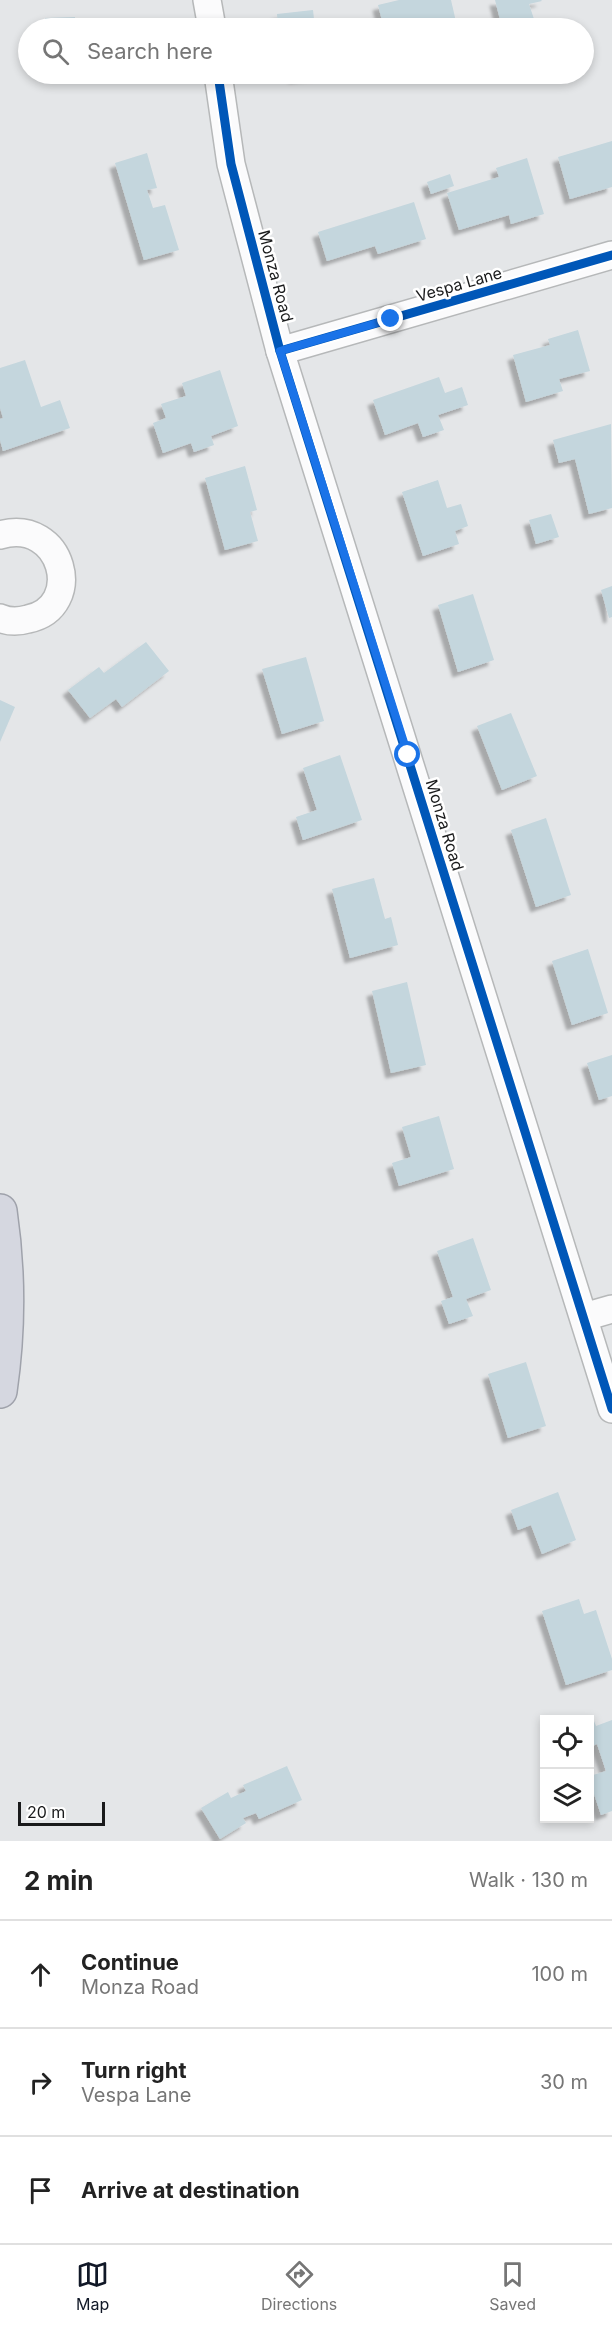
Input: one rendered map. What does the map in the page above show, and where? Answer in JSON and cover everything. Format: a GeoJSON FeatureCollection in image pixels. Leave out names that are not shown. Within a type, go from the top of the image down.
{"type":"FeatureCollection","features":[{"type":"Feature","properties":{"kind":"highway"},"geometry":{"type":"LineString","coordinates":[[0,1211],[7,1266],[8,1303],[6,1346],[0,1390]]}},
{"type":"Feature","properties":{"kind":"street"},"geometry":{"type":"LineString","coordinates":[[207,0],[210,18]]}},
{"type":"Feature","properties":{"kind":"street","name":"Monza Road"},"geometry":{"type":"LineString","coordinates":[[219,84],[231,164],[280,351],[612,1409]]}},
{"type":"Feature","properties":{"kind":"street","name":"Vespa Lane"},"geometry":{"type":"LineString","coordinates":[[280,351],[612,255]]}},
{"type":"Feature","properties":{"kind":"street"},"geometry":{"type":"LineString","coordinates":[[0,535],[20,532],[34,536],[47,544],[56,556],[61,569],[61,584],[56,598],[46,610],[34,618],[20,621],[0,618]]}},
{"type":"Feature","properties":{"kind":"street"},"geometry":{"type":"LineString","coordinates":[[584,1317],[612,1309]]}},
{"type":"Feature","properties":{"kind":"building"},"geometry":{"type":"Polygon","coordinates":[[[399,0],[451,0],[455,18],[381,18],[378,5],[399,0]]]}},
{"type":"Feature","properties":{"kind":"building"},"geometry":{"type":"Polygon","coordinates":[[[495,0],[542,1],[529,4],[534,18],[500,18],[495,0]]]}},
{"type":"Feature","properties":{"kind":"building"},"geometry":{"type":"Polygon","coordinates":[[[313,10],[314,18],[277,18],[277,14],[313,10]]]}},
{"type":"Feature","properties":{"kind":"building"},"geometry":{"type":"Polygon","coordinates":[[[612,141],[612,187],[570,199],[558,157],[612,141]]]}},
{"type":"Feature","properties":{"kind":"building"},"geometry":{"type":"Polygon","coordinates":[[[147,153],[157,188],[147,190],[153,208],[165,205],[179,250],[144,260],[115,163],[147,153]]]}},
{"type":"Feature","properties":{"kind":"building"},"geometry":{"type":"Polygon","coordinates":[[[527,158],[544,214],[511,224],[509,215],[459,230],[447,193],[499,177],[496,168],[527,158]]]}},
{"type":"Feature","properties":{"kind":"building"},"geometry":{"type":"Polygon","coordinates":[[[450,174],[454,186],[431,194],[427,182],[450,174]]]}},
{"type":"Feature","properties":{"kind":"building"},"geometry":{"type":"Polygon","coordinates":[[[414,202],[426,239],[378,254],[375,246],[327,261],[318,232],[414,202]]]}},
{"type":"Feature","properties":{"kind":"building"},"geometry":{"type":"Polygon","coordinates":[[[578,330],[590,371],[559,379],[563,391],[526,402],[513,355],[550,345],[548,339],[578,330]]]}},
{"type":"Feature","properties":{"kind":"building"},"geometry":{"type":"Polygon","coordinates":[[[25,360],[41,407],[60,400],[70,428],[3,451],[0,440],[0,419],[3,418],[0,408],[0,368],[25,360]]]}},
{"type":"Feature","properties":{"kind":"building"},"geometry":{"type":"Polygon","coordinates":[[[220,370],[238,426],[211,436],[214,445],[194,452],[191,443],[163,453],[153,423],[166,418],[161,404],[186,396],[182,383],[220,370]]]}},
{"type":"Feature","properties":{"kind":"building"},"geometry":{"type":"Polygon","coordinates":[[[439,377],[445,393],[462,387],[468,405],[438,415],[444,430],[423,437],[418,423],[385,435],[373,400],[439,377]]]}},
{"type":"Feature","properties":{"kind":"building"},"geometry":{"type":"Polygon","coordinates":[[[611,424],[612,508],[589,514],[575,459],[559,463],[553,440],[611,424]]]}},
{"type":"Feature","properties":{"kind":"building"},"geometry":{"type":"Polygon","coordinates":[[[245,466],[257,510],[250,512],[258,541],[225,550],[205,478],[245,466]]]}},
{"type":"Feature","properties":{"kind":"building"},"geometry":{"type":"Polygon","coordinates":[[[438,480],[447,508],[461,504],[468,526],[455,531],[459,544],[423,556],[402,492],[438,480]]]}},
{"type":"Feature","properties":{"kind":"building"},"geometry":{"type":"Polygon","coordinates":[[[551,514],[559,537],[536,544],[529,520],[551,514]]]}},
{"type":"Feature","properties":{"kind":"building"},"geometry":{"type":"Polygon","coordinates":[[[612,586],[612,617],[609,618],[601,590],[612,586]]]}},
{"type":"Feature","properties":{"kind":"building"},"geometry":{"type":"Polygon","coordinates":[[[473,594],[494,660],[458,672],[438,605],[473,594]]]}},
{"type":"Feature","properties":{"kind":"building"},"geometry":{"type":"Polygon","coordinates":[[[146,642],[169,671],[122,707],[116,699],[90,718],[68,690],[99,667],[104,673],[146,642]]]}},
{"type":"Feature","properties":{"kind":"building"},"geometry":{"type":"Polygon","coordinates":[[[306,657],[324,721],[282,734],[262,669],[306,657]]]}},
{"type":"Feature","properties":{"kind":"building"},"geometry":{"type":"Polygon","coordinates":[[[0,700],[15,707],[0,742],[0,700]]]}},
{"type":"Feature","properties":{"kind":"building"},"geometry":{"type":"Polygon","coordinates":[[[511,713],[537,776],[502,790],[477,726],[511,713]]]}},
{"type":"Feature","properties":{"kind":"building"},"geometry":{"type":"Polygon","coordinates":[[[340,755],[362,820],[303,840],[296,817],[317,810],[303,768],[340,755]]]}},
{"type":"Feature","properties":{"kind":"building"},"geometry":{"type":"Polygon","coordinates":[[[546,818],[571,895],[536,907],[511,830],[546,818]]]}},
{"type":"Feature","properties":{"kind":"building"},"geometry":{"type":"Polygon","coordinates":[[[374,878],[385,919],[391,917],[398,945],[350,958],[332,889],[374,878]]]}},
{"type":"Feature","properties":{"kind":"building"},"geometry":{"type":"Polygon","coordinates":[[[588,949],[608,1013],[572,1025],[552,961],[588,949]]]}},
{"type":"Feature","properties":{"kind":"building"},"geometry":{"type":"Polygon","coordinates":[[[407,982],[426,1065],[391,1073],[372,991],[407,982]]]}},
{"type":"Feature","properties":{"kind":"building"},"geometry":{"type":"Polygon","coordinates":[[[612,1055],[612,1096],[599,1100],[587,1063],[612,1055]]]}},
{"type":"Feature","properties":{"kind":"building"},"geometry":{"type":"Polygon","coordinates":[[[439,1116],[454,1169],[399,1186],[392,1163],[411,1157],[402,1127],[439,1116]]]}},
{"type":"Feature","properties":{"kind":"building"},"geometry":{"type":"Polygon","coordinates":[[[473,1238],[491,1290],[466,1299],[473,1316],[449,1324],[441,1301],[453,1297],[437,1251],[473,1238]]]}},
{"type":"Feature","properties":{"kind":"building"},"geometry":{"type":"Polygon","coordinates":[[[526,1362],[546,1426],[508,1438],[488,1374],[526,1362]]]}},
{"type":"Feature","properties":{"kind":"building"},"geometry":{"type":"Polygon","coordinates":[[[558,1492],[576,1540],[542,1554],[531,1525],[518,1530],[511,1510],[558,1492]]]}},
{"type":"Feature","properties":{"kind":"building"},"geometry":{"type":"Polygon","coordinates":[[[579,1599],[584,1614],[596,1610],[612,1659],[612,1670],[566,1685],[542,1611],[579,1599]]]}},
{"type":"Feature","properties":{"kind":"building"},"geometry":{"type":"Polygon","coordinates":[[[612,1720],[612,1811],[601,1815],[594,1794],[594,1775],[606,1771],[597,1744],[594,1745],[594,1721],[596,1726],[612,1720]]]}},
{"type":"Feature","properties":{"kind":"building"},"geometry":{"type":"Polygon","coordinates":[[[287,1766],[302,1800],[259,1819],[256,1813],[243,1818],[246,1823],[220,1839],[201,1808],[228,1792],[231,1798],[246,1791],[243,1785],[287,1766]]]}},
{"type":"Feature","properties":{"kind":"cycle path"},"geometry":{"type":"LineString","coordinates":[[219,84],[231,164],[280,351],[612,1409]]}},
{"type":"Feature","properties":{"kind":"cycle path"},"geometry":{"type":"LineString","coordinates":[[280,351],[612,255]]}},
{"type":"Feature","properties":{"kind":"route"},"geometry":{"type":"LineString","coordinates":[[391,319],[280,351],[408,755]]}}]}
